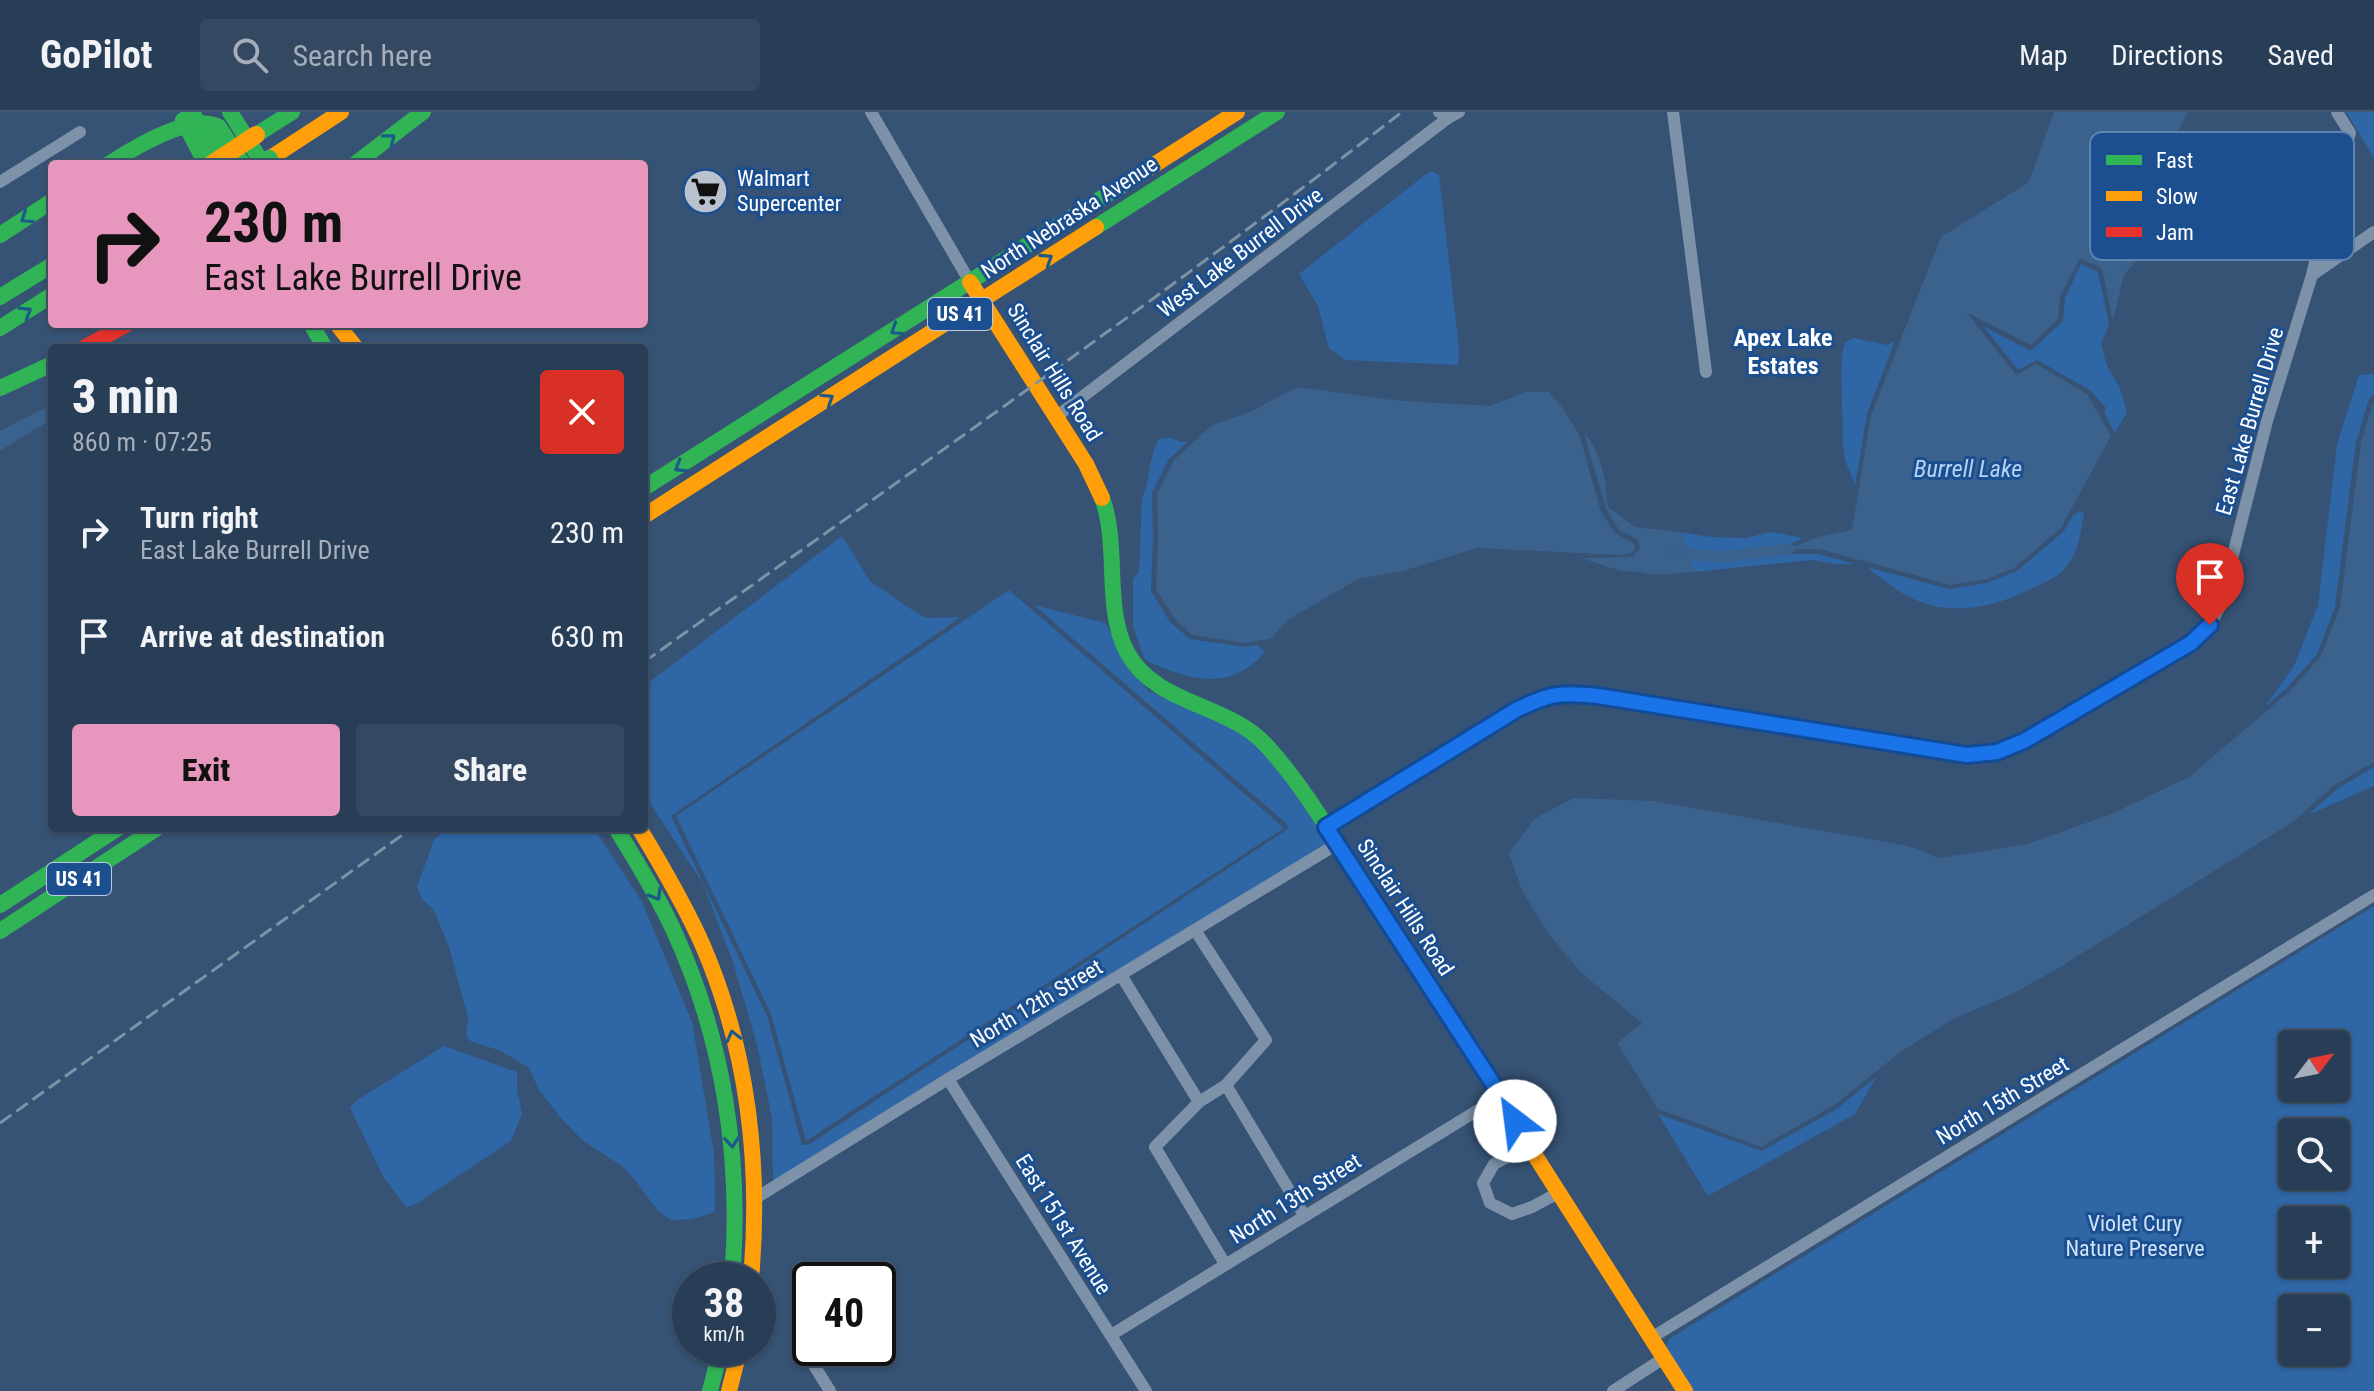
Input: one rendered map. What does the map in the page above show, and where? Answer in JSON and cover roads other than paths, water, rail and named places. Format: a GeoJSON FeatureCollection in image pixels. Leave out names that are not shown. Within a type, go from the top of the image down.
{"type":"FeatureCollection","features":[{"type":"Feature","properties":{"kind":"main road"},"geometry":{"type":"LineString","coordinates":[[230,112],[264,160]]}},
{"type":"Feature","properties":{"kind":"main road"},"geometry":{"type":"LineString","coordinates":[[215,160],[292,112]]}},
{"type":"Feature","properties":{"kind":"main road"},"geometry":{"type":"LineString","coordinates":[[268,160],[341,112]]}},
{"type":"Feature","properties":{"kind":"main road"},"geometry":{"type":"LineString","coordinates":[[360,160],[423,112]]}},
{"type":"Feature","properties":{"kind":"main road","name":"North Nebraska Avenue"},"geometry":{"type":"LineString","coordinates":[[648,486],[1237,112]]}},
{"type":"Feature","properties":{"kind":"main road"},"geometry":{"type":"LineString","coordinates":[[1191,166],[1190,160],[1195,152],[1255,112]]}},
{"type":"Feature","properties":{"kind":"main road","name":"North Nebraska Avenue"},"geometry":{"type":"LineString","coordinates":[[648,513],[1277,112]]}},
{"type":"Feature","properties":{"kind":"main road"},"geometry":{"type":"LineString","coordinates":[[151,136],[158,118]]}},
{"type":"Feature","properties":{"kind":"main road"},"geometry":{"type":"LineString","coordinates":[[189,118],[207,160]]}},
{"type":"Feature","properties":{"kind":"main road"},"geometry":{"type":"LineString","coordinates":[[189,118],[222,160]]}},
{"type":"Feature","properties":{"kind":"main road"},"geometry":{"type":"LineString","coordinates":[[115,160],[151,136],[189,118],[205,119],[216,124],[240,160]]}},
{"type":"Feature","properties":{"kind":"main road"},"geometry":{"type":"LineString","coordinates":[[1079,238],[1084,228],[1097,216],[1148,181],[1160,161]]}},
{"type":"Feature","properties":{"kind":"main road"},"geometry":{"type":"LineString","coordinates":[[0,235],[48,204]]}},
{"type":"Feature","properties":{"kind":"main road"},"geometry":{"type":"LineString","coordinates":[[0,297],[48,267]]}},
{"type":"Feature","properties":{"kind":"main road","name":"Sinclair Hills Road"},"geometry":{"type":"LineString","coordinates":[[970,282],[1099,487],[1111,528],[1118,620],[1128,654],[1145,675],[1163,688],[1247,726],[1305,794],[1501,1096],[1558,1193],[1685,1391]]}},
{"type":"Feature","properties":{"kind":"main road"},"geometry":{"type":"LineString","coordinates":[[0,328],[48,298]]}},
{"type":"Feature","properties":{"kind":"main road"},"geometry":{"type":"LineString","coordinates":[[91,344],[120,328]]}},
{"type":"Feature","properties":{"kind":"main road"},"geometry":{"type":"LineString","coordinates":[[340,328],[354,344]]}},
{"type":"Feature","properties":{"kind":"main road"},"geometry":{"type":"LineString","coordinates":[[0,388],[48,366]]}},
{"type":"Feature","properties":{"kind":"main road"},"geometry":{"type":"LineString","coordinates":[[725,464],[723,458],[730,445],[784,411],[793,395]]}},
{"type":"Feature","properties":{"kind":"main road","name":"US 41"},"geometry":{"type":"LineString","coordinates":[[0,905],[112,832]]}},
{"type":"Feature","properties":{"kind":"main road","name":"US 41"},"geometry":{"type":"LineString","coordinates":[[0,931],[151,832]]}},
{"type":"Feature","properties":{"kind":"main road"},"geometry":{"type":"LineString","coordinates":[[618,832],[672,927],[712,1033],[732,1142],[737,1209],[733,1262]]}},
{"type":"Feature","properties":{"kind":"main road"},"geometry":{"type":"LineString","coordinates":[[641,832],[677,892],[704,948],[726,1010],[743,1076],[756,1198],[752,1262]]}},
{"type":"Feature","properties":{"kind":"main road"},"geometry":{"type":"LineString","coordinates":[[710,1391],[716,1366]]}},
{"type":"Feature","properties":{"kind":"main road"},"geometry":{"type":"LineString","coordinates":[[729,1391],[735,1366]]}},
{"type":"Feature","properties":{"kind":"street","name":"Sinclair Hills Road"},"geometry":{"type":"LineString","coordinates":[[871,112],[970,282]]}},
{"type":"Feature","properties":{"kind":"street"},"geometry":{"type":"LineString","coordinates":[[1673,112],[1706,372]]}},
{"type":"Feature","properties":{"kind":"street","name":"East Lake Burrell Drive"},"geometry":{"type":"LineString","coordinates":[[2337,112],[2349,132]]}},
{"type":"Feature","properties":{"kind":"street","name":"West Lake Burrell Drive"},"geometry":{"type":"LineString","coordinates":[[1056,417],[1449,114]]}},
{"type":"Feature","properties":{"kind":"street"},"geometry":{"type":"LineString","coordinates":[[0,182],[80,132]]}},
{"type":"Feature","properties":{"kind":"street"},"geometry":{"type":"LineString","coordinates":[[2354,246],[2374,232]]}},
{"type":"Feature","properties":{"kind":"street","name":"East Lake Burrell Drive"},"geometry":{"type":"LineString","coordinates":[[1326,827],[1516,710],[1540,698],[1565,692],[1967,755],[1997,752],[2024,741],[2191,643],[2210,625],[2220,606],[2267,421],[2316,260]]}},
{"type":"Feature","properties":{"kind":"street"},"geometry":{"type":"LineString","coordinates":[[2312,275],[2334,260]]}},
{"type":"Feature","properties":{"kind":"street","name":"North 12th Street"},"geometry":{"type":"LineString","coordinates":[[756,1198],[1337,844]]}},
{"type":"Feature","properties":{"kind":"street","name":"North 15th Street"},"geometry":{"type":"LineString","coordinates":[[1651,1338],[2374,895]]}},
{"type":"Feature","properties":{"kind":"street"},"geometry":{"type":"LineString","coordinates":[[1195,930],[1266,1040],[1226,1085],[1199,1102],[1155,1147],[1225,1264]]}},
{"type":"Feature","properties":{"kind":"street"},"geometry":{"type":"LineString","coordinates":[[1121,975],[1199,1102]]}},
{"type":"Feature","properties":{"kind":"street","name":"East 151st Avenue"},"geometry":{"type":"LineString","coordinates":[[948,1079],[1146,1391]]}},
{"type":"Feature","properties":{"kind":"street"},"geometry":{"type":"LineString","coordinates":[[1226,1085],[1304,1215]]}},
{"type":"Feature","properties":{"kind":"street","name":"North 13th Street"},"geometry":{"type":"LineString","coordinates":[[1111,1335],[1501,1096]]}},
{"type":"Feature","properties":{"kind":"street"},"geometry":{"type":"LineString","coordinates":[[1529,1146],[1494,1164],[1483,1183],[1490,1203],[1512,1214],[1558,1193]]}},
{"type":"Feature","properties":{"kind":"street"},"geometry":{"type":"LineString","coordinates":[[1613,1391],[1664,1358]]}},
{"type":"Feature","properties":{"kind":"street"},"geometry":{"type":"LineString","coordinates":[[814,1366],[830,1391]]}},
{"type":"Feature","properties":{"kind":"water","name":"Burrell Lake"},"geometry":{"type":"Polygon","coordinates":[[[2054,112],[2188,112],[2178,132],[2090,132],[2090,260],[2137,260],[2124,275],[2113,321],[2102,269],[2080,258],[2060,297],[2058,319],[2031,345],[1967,313],[2016,375],[2036,364],[2087,394],[2111,436],[2061,528],[2014,568],[1987,579],[1951,585],[1819,549],[1789,549],[1817,537],[1852,530],[1871,415],[1941,237],[2029,182],[2054,112]]]}},
{"type":"Feature","properties":{"kind":"water"},"geometry":{"type":"Polygon","coordinates":[[[1297,387],[1392,400],[1490,406],[1526,392],[1549,392],[1579,434],[1601,512],[1615,533],[1634,544],[1635,549],[1619,555],[1477,548],[1403,571],[1358,579],[1288,620],[1270,639],[1246,643],[1192,635],[1175,619],[1156,589],[1157,494],[1174,460],[1212,425],[1252,411],[1297,387]]]}},
{"type":"Feature","properties":{"kind":"water"},"geometry":{"type":"Polygon","coordinates":[[[2374,400],[2374,762],[2334,785],[2293,822],[2057,969],[2012,994],[1953,1019],[1899,1053],[1836,1104],[1761,1147],[1658,1109],[1617,1043],[1642,1023],[1580,972],[1549,934],[1523,893],[1509,853],[1534,819],[1573,798],[1654,801],[1909,846],[1939,858],[2028,844],[2111,814],[2189,777],[2290,691],[2321,656],[2340,607],[2361,442],[2374,400]]]}},
{"type":"Feature","properties":{"kind":"water"},"geometry":{"type":"Polygon","coordinates":[[[48,406],[48,421],[0,451],[0,431],[48,406]]]}},
{"type":"Feature","properties":{"kind":"water"},"geometry":{"type":"Polygon","coordinates":[[[1584,433],[1599,458],[1608,507],[1635,527],[1681,532],[1694,572],[1654,575],[1621,571],[1581,558],[1632,557],[1640,549],[1638,540],[1619,530],[1606,509],[1584,433]]]}},
{"type":"Feature","properties":{"kind":"waterway"},"geometry":{"type":"LineString","coordinates":[[1674,553],[1720,557],[1789,549]]}},
{"type":"Feature","properties":{"kind":"railway"},"geometry":{"type":"LineString","coordinates":[[648,659],[1121,322],[1402,112]]}},
{"type":"Feature","properties":{"kind":"railway"},"geometry":{"type":"LineString","coordinates":[[0,1123],[406,832]]}},
{"type":"Feature","properties":{"kind":"place","name":"Walmart Supercenter"},"geometry":{"type":"Point","coordinates":[706,191]}},
{"type":"Feature","properties":{"kind":"district","name":"Apex Lake Estates"},"geometry":{"type":"Point","coordinates":[1783,352]}},
{"type":"Feature","properties":{"kind":"park label","name":"Violet Cury Nature Preserve"},"geometry":{"type":"Point","coordinates":[2135,1236]}}]}
